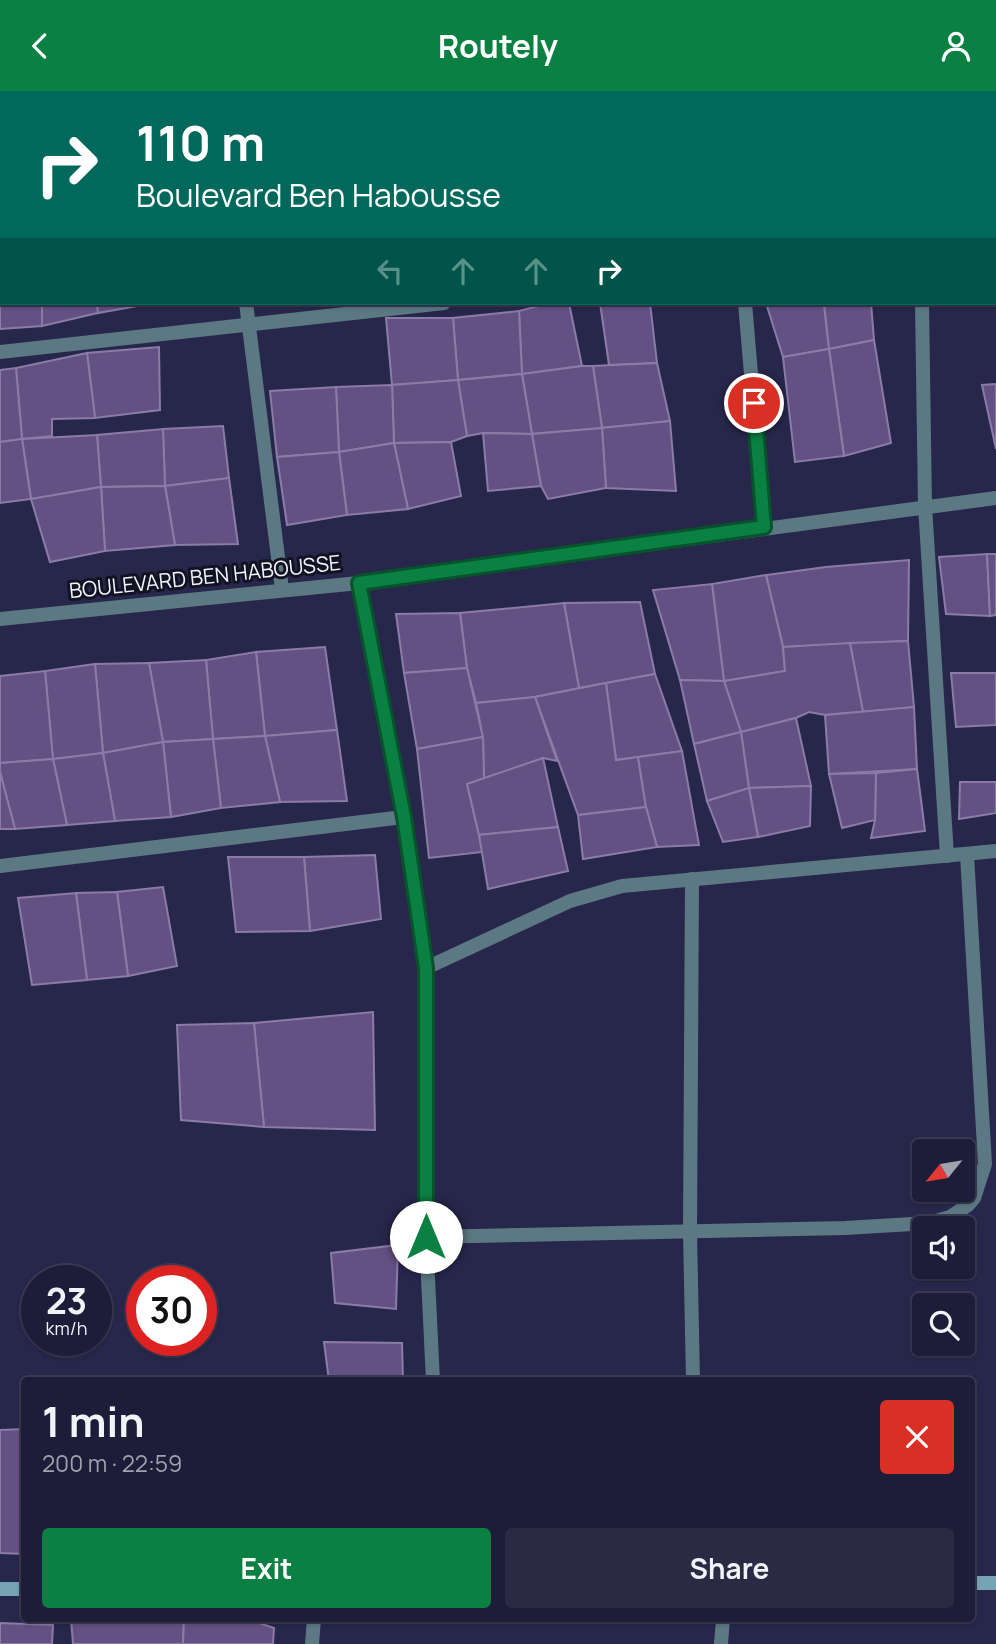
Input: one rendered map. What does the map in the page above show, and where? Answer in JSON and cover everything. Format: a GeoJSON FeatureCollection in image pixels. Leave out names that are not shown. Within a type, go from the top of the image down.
{"type":"FeatureCollection","features":[{"type":"Feature","properties":{"kind":"main road"},"geometry":{"type":"LineString","coordinates":[[975,1583],[996,1583]]}},
{"type":"Feature","properties":{"kind":"main road"},"geometry":{"type":"LineString","coordinates":[[0,1589],[21,1589]]}},
{"type":"Feature","properties":{"kind":"street"},"geometry":{"type":"LineString","coordinates":[[246,305],[282,589]]}},
{"type":"Feature","properties":{"kind":"street"},"geometry":{"type":"LineString","coordinates":[[0,352],[426,305]]}},
{"type":"Feature","properties":{"kind":"street"},"geometry":{"type":"LineString","coordinates":[[745,305],[764,527]]}},
{"type":"Feature","properties":{"kind":"street"},"geometry":{"type":"LineString","coordinates":[[922,305],[925,506],[947,856]]}},
{"type":"Feature","properties":{"kind":"street","name":"BOULEVARD BEN HABOUSSE"},"geometry":{"type":"LineString","coordinates":[[0,619],[359,583],[996,498]]}},
{"type":"Feature","properties":{"kind":"street"},"geometry":{"type":"LineString","coordinates":[[359,583],[404,817],[426,968],[426,1237],[433,1377]]}},
{"type":"Feature","properties":{"kind":"street"},"geometry":{"type":"LineString","coordinates":[[0,866],[404,817]]}},
{"type":"Feature","properties":{"kind":"street"},"geometry":{"type":"LineString","coordinates":[[426,968],[570,901],[622,886],[996,851]]}},
{"type":"Feature","properties":{"kind":"street"},"geometry":{"type":"LineString","coordinates":[[426,1237],[845,1228],[929,1223],[950,1217],[974,1198],[985,1164],[967,855]]}},
{"type":"Feature","properties":{"kind":"street"},"geometry":{"type":"LineString","coordinates":[[692,879],[690,1232],[693,1377]]}},
{"type":"Feature","properties":{"kind":"street"},"geometry":{"type":"LineString","coordinates":[[312,1644],[314,1622]]}},
{"type":"Feature","properties":{"kind":"street"},"geometry":{"type":"LineString","coordinates":[[721,1644],[723,1622]]}},
{"type":"Feature","properties":{"kind":"building"},"geometry":{"type":"Polygon","coordinates":[[[0,305],[42,305],[42,326],[0,329],[0,305]]]}},
{"type":"Feature","properties":{"kind":"building"},"geometry":{"type":"Polygon","coordinates":[[[42,305],[97,305],[98,313],[42,326],[42,305]]]}},
{"type":"Feature","properties":{"kind":"building"},"geometry":{"type":"Polygon","coordinates":[[[97,305],[143,305],[98,313],[97,305]]]}},
{"type":"Feature","properties":{"kind":"building"},"geometry":{"type":"Polygon","coordinates":[[[542,305],[569,305],[582,366],[522,374],[519,311],[542,305]]]}},
{"type":"Feature","properties":{"kind":"building"},"geometry":{"type":"Polygon","coordinates":[[[600,305],[650,305],[657,363],[609,365],[600,305]]]}},
{"type":"Feature","properties":{"kind":"building"},"geometry":{"type":"Polygon","coordinates":[[[767,305],[824,305],[829,349],[783,357],[767,305]]]}},
{"type":"Feature","properties":{"kind":"building"},"geometry":{"type":"Polygon","coordinates":[[[824,305],[871,305],[874,340],[829,349],[824,305]]]}},
{"type":"Feature","properties":{"kind":"building"},"geometry":{"type":"Polygon","coordinates":[[[519,311],[522,374],[458,380],[453,318],[519,311]]]}},
{"type":"Feature","properties":{"kind":"building"},"geometry":{"type":"Polygon","coordinates":[[[386,318],[453,318],[458,380],[392,385],[386,318]]]}},
{"type":"Feature","properties":{"kind":"building"},"geometry":{"type":"Polygon","coordinates":[[[874,340],[891,443],[844,456],[829,349],[874,340]]]}},
{"type":"Feature","properties":{"kind":"building"},"geometry":{"type":"Polygon","coordinates":[[[159,347],[160,410],[95,418],[87,353],[159,347]]]}},
{"type":"Feature","properties":{"kind":"building"},"geometry":{"type":"Polygon","coordinates":[[[829,349],[844,456],[795,462],[783,357],[829,349]]]}},
{"type":"Feature","properties":{"kind":"building"},"geometry":{"type":"Polygon","coordinates":[[[87,353],[95,418],[52,419],[52,436],[22,439],[16,368],[87,353]]]}},
{"type":"Feature","properties":{"kind":"building"},"geometry":{"type":"Polygon","coordinates":[[[657,363],[670,421],[602,428],[593,366],[657,363]]]}},
{"type":"Feature","properties":{"kind":"building"},"geometry":{"type":"Polygon","coordinates":[[[593,366],[602,428],[532,434],[522,374],[593,366]]]}},
{"type":"Feature","properties":{"kind":"building"},"geometry":{"type":"Polygon","coordinates":[[[16,368],[22,439],[0,442],[0,370],[16,368]]]}},
{"type":"Feature","properties":{"kind":"building"},"geometry":{"type":"Polygon","coordinates":[[[522,374],[532,434],[483,433],[467,436],[458,380],[522,374]]]}},
{"type":"Feature","properties":{"kind":"building"},"geometry":{"type":"Polygon","coordinates":[[[458,380],[467,436],[451,442],[394,443],[392,385],[458,380]]]}},
{"type":"Feature","properties":{"kind":"building"},"geometry":{"type":"Polygon","coordinates":[[[996,384],[996,449],[982,385],[996,384]]]}},
{"type":"Feature","properties":{"kind":"building"},"geometry":{"type":"Polygon","coordinates":[[[392,385],[394,443],[339,452],[336,387],[392,385]]]}},
{"type":"Feature","properties":{"kind":"building"},"geometry":{"type":"Polygon","coordinates":[[[336,387],[339,452],[277,457],[270,391],[336,387]]]}},
{"type":"Feature","properties":{"kind":"building"},"geometry":{"type":"Polygon","coordinates":[[[670,421],[676,491],[606,488],[602,428],[670,421]]]}},
{"type":"Feature","properties":{"kind":"building"},"geometry":{"type":"Polygon","coordinates":[[[223,426],[229,478],[165,486],[163,429],[223,426]]]}},
{"type":"Feature","properties":{"kind":"building"},"geometry":{"type":"Polygon","coordinates":[[[602,428],[606,488],[548,499],[541,486],[532,434],[602,428]]]}},
{"type":"Feature","properties":{"kind":"building"},"geometry":{"type":"Polygon","coordinates":[[[163,429],[165,486],[101,487],[97,435],[163,429]]]}},
{"type":"Feature","properties":{"kind":"building"},"geometry":{"type":"Polygon","coordinates":[[[483,433],[532,434],[541,486],[488,491],[483,433]]]}},
{"type":"Feature","properties":{"kind":"building"},"geometry":{"type":"Polygon","coordinates":[[[97,435],[101,487],[31,499],[22,439],[97,435]]]}},
{"type":"Feature","properties":{"kind":"building"},"geometry":{"type":"Polygon","coordinates":[[[22,439],[31,499],[0,503],[0,442],[22,439]]]}},
{"type":"Feature","properties":{"kind":"building"},"geometry":{"type":"Polygon","coordinates":[[[451,442],[461,496],[408,509],[394,443],[451,442]]]}},
{"type":"Feature","properties":{"kind":"building"},"geometry":{"type":"Polygon","coordinates":[[[394,443],[408,509],[347,515],[339,452],[394,443]]]}},
{"type":"Feature","properties":{"kind":"building"},"geometry":{"type":"Polygon","coordinates":[[[339,452],[347,515],[287,525],[277,457],[339,452]]]}},
{"type":"Feature","properties":{"kind":"building"},"geometry":{"type":"Polygon","coordinates":[[[229,478],[238,544],[175,545],[165,486],[229,478]]]}},
{"type":"Feature","properties":{"kind":"building"},"geometry":{"type":"Polygon","coordinates":[[[165,486],[175,545],[105,551],[101,487],[165,486]]]}},
{"type":"Feature","properties":{"kind":"building"},"geometry":{"type":"Polygon","coordinates":[[[101,487],[105,551],[50,562],[31,499],[101,487]]]}},
{"type":"Feature","properties":{"kind":"building"},"geometry":{"type":"Polygon","coordinates":[[[987,554],[990,616],[946,614],[939,557],[987,554]]]}},
{"type":"Feature","properties":{"kind":"building"},"geometry":{"type":"Polygon","coordinates":[[[987,554],[996,554],[996,615],[990,616],[987,554]]]}},
{"type":"Feature","properties":{"kind":"building"},"geometry":{"type":"Polygon","coordinates":[[[909,560],[908,641],[783,647],[766,575],[909,560]]]}},
{"type":"Feature","properties":{"kind":"building"},"geometry":{"type":"Polygon","coordinates":[[[766,575],[783,647],[785,671],[724,681],[712,584],[766,575]]]}},
{"type":"Feature","properties":{"kind":"building"},"geometry":{"type":"Polygon","coordinates":[[[712,584],[724,681],[680,680],[653,590],[712,584]]]}},
{"type":"Feature","properties":{"kind":"building"},"geometry":{"type":"Polygon","coordinates":[[[640,602],[655,674],[579,688],[564,603],[640,602]]]}},
{"type":"Feature","properties":{"kind":"building"},"geometry":{"type":"Polygon","coordinates":[[[564,603],[579,688],[535,697],[476,703],[467,668],[460,613],[564,603]]]}},
{"type":"Feature","properties":{"kind":"building"},"geometry":{"type":"Polygon","coordinates":[[[460,613],[467,668],[404,673],[396,614],[460,613]]]}},
{"type":"Feature","properties":{"kind":"building"},"geometry":{"type":"Polygon","coordinates":[[[908,641],[914,707],[863,712],[850,643],[908,641]]]}},
{"type":"Feature","properties":{"kind":"building"},"geometry":{"type":"Polygon","coordinates":[[[850,643],[863,712],[825,715],[809,712],[741,732],[724,681],[785,671],[783,647],[850,643]]]}},
{"type":"Feature","properties":{"kind":"building"},"geometry":{"type":"Polygon","coordinates":[[[325,647],[337,730],[265,736],[256,652],[325,647]]]}},
{"type":"Feature","properties":{"kind":"building"},"geometry":{"type":"Polygon","coordinates":[[[256,652],[265,736],[213,739],[206,660],[256,652]]]}},
{"type":"Feature","properties":{"kind":"building"},"geometry":{"type":"Polygon","coordinates":[[[206,660],[213,739],[163,742],[149,663],[206,660]]]}},
{"type":"Feature","properties":{"kind":"building"},"geometry":{"type":"Polygon","coordinates":[[[149,663],[163,742],[103,753],[95,664],[149,663]]]}},
{"type":"Feature","properties":{"kind":"building"},"geometry":{"type":"Polygon","coordinates":[[[95,664],[103,753],[53,759],[45,671],[95,664]]]}},
{"type":"Feature","properties":{"kind":"building"},"geometry":{"type":"Polygon","coordinates":[[[467,668],[483,737],[417,749],[404,673],[467,668]]]}},
{"type":"Feature","properties":{"kind":"building"},"geometry":{"type":"Polygon","coordinates":[[[45,671],[53,759],[0,763],[0,676],[45,671]]]}},
{"type":"Feature","properties":{"kind":"building"},"geometry":{"type":"Polygon","coordinates":[[[951,673],[996,673],[996,725],[956,727],[951,673]]]}},
{"type":"Feature","properties":{"kind":"building"},"geometry":{"type":"Polygon","coordinates":[[[655,674],[682,751],[616,760],[606,683],[655,674]]]}},
{"type":"Feature","properties":{"kind":"building"},"geometry":{"type":"Polygon","coordinates":[[[680,680],[724,681],[741,732],[694,744],[680,680]]]}},
{"type":"Feature","properties":{"kind":"building"},"geometry":{"type":"Polygon","coordinates":[[[606,683],[616,760],[638,757],[646,807],[578,815],[535,697],[606,683]]]}},
{"type":"Feature","properties":{"kind":"building"},"geometry":{"type":"Polygon","coordinates":[[[535,697],[557,761],[543,758],[484,779],[483,737],[476,703],[535,697]]]}},
{"type":"Feature","properties":{"kind":"building"},"geometry":{"type":"Polygon","coordinates":[[[914,707],[917,769],[829,774],[825,715],[914,707]]]}},
{"type":"Feature","properties":{"kind":"building"},"geometry":{"type":"Polygon","coordinates":[[[796,718],[811,786],[749,788],[741,732],[796,718]]]}},
{"type":"Feature","properties":{"kind":"building"},"geometry":{"type":"Polygon","coordinates":[[[337,730],[347,801],[280,802],[265,736],[337,730]]]}},
{"type":"Feature","properties":{"kind":"building"},"geometry":{"type":"Polygon","coordinates":[[[741,732],[749,788],[707,801],[694,744],[741,732]]]}},
{"type":"Feature","properties":{"kind":"building"},"geometry":{"type":"Polygon","coordinates":[[[265,736],[280,802],[221,808],[213,739],[265,736]]]}},
{"type":"Feature","properties":{"kind":"building"},"geometry":{"type":"Polygon","coordinates":[[[483,737],[484,779],[467,784],[483,852],[429,858],[417,749],[483,737]]]}},
{"type":"Feature","properties":{"kind":"building"},"geometry":{"type":"Polygon","coordinates":[[[213,739],[221,808],[171,817],[163,742],[213,739]]]}},
{"type":"Feature","properties":{"kind":"building"},"geometry":{"type":"Polygon","coordinates":[[[163,742],[171,817],[115,821],[103,753],[163,742]]]}},
{"type":"Feature","properties":{"kind":"building"},"geometry":{"type":"Polygon","coordinates":[[[682,751],[699,845],[657,847],[646,807],[638,757],[682,751]]]}},
{"type":"Feature","properties":{"kind":"building"},"geometry":{"type":"Polygon","coordinates":[[[103,753],[115,821],[67,825],[53,759],[103,753]]]}},
{"type":"Feature","properties":{"kind":"building"},"geometry":{"type":"Polygon","coordinates":[[[543,758],[558,827],[479,835],[467,784],[543,758]]]}},
{"type":"Feature","properties":{"kind":"building"},"geometry":{"type":"Polygon","coordinates":[[[53,759],[67,825],[15,829],[0,763],[53,759]]]}},
{"type":"Feature","properties":{"kind":"building"},"geometry":{"type":"Polygon","coordinates":[[[917,769],[925,831],[871,838],[875,820],[876,773],[917,769]]]}},
{"type":"Feature","properties":{"kind":"building"},"geometry":{"type":"Polygon","coordinates":[[[0,772],[15,829],[0,829],[0,772]]]}},
{"type":"Feature","properties":{"kind":"building"},"geometry":{"type":"Polygon","coordinates":[[[876,773],[875,820],[842,828],[829,774],[876,773]]]}},
{"type":"Feature","properties":{"kind":"building"},"geometry":{"type":"Polygon","coordinates":[[[960,782],[996,782],[996,813],[959,819],[960,782]]]}},
{"type":"Feature","properties":{"kind":"building"},"geometry":{"type":"Polygon","coordinates":[[[811,786],[810,826],[758,837],[749,788],[811,786]]]}},
{"type":"Feature","properties":{"kind":"building"},"geometry":{"type":"Polygon","coordinates":[[[749,788],[758,837],[723,842],[707,801],[749,788]]]}},
{"type":"Feature","properties":{"kind":"building"},"geometry":{"type":"Polygon","coordinates":[[[646,807],[657,847],[583,859],[578,815],[646,807]]]}},
{"type":"Feature","properties":{"kind":"building"},"geometry":{"type":"Polygon","coordinates":[[[558,827],[568,871],[488,889],[479,835],[558,827]]]}},
{"type":"Feature","properties":{"kind":"building"},"geometry":{"type":"Polygon","coordinates":[[[375,855],[381,919],[310,931],[304,857],[375,855]]]}},
{"type":"Feature","properties":{"kind":"building"},"geometry":{"type":"Polygon","coordinates":[[[228,857],[304,857],[310,931],[236,932],[228,857]]]}},
{"type":"Feature","properties":{"kind":"building"},"geometry":{"type":"Polygon","coordinates":[[[163,887],[177,966],[128,976],[117,892],[163,887]]]}},
{"type":"Feature","properties":{"kind":"building"},"geometry":{"type":"Polygon","coordinates":[[[117,892],[128,976],[87,980],[76,893],[117,892]]]}},
{"type":"Feature","properties":{"kind":"building"},"geometry":{"type":"Polygon","coordinates":[[[76,893],[87,980],[32,985],[18,898],[76,893]]]}},
{"type":"Feature","properties":{"kind":"building"},"geometry":{"type":"Polygon","coordinates":[[[373,1012],[375,1130],[264,1127],[254,1023],[373,1012]]]}},
{"type":"Feature","properties":{"kind":"building"},"geometry":{"type":"Polygon","coordinates":[[[254,1023],[264,1127],[181,1120],[177,1025],[254,1023]]]}},
{"type":"Feature","properties":{"kind":"building"},"geometry":{"type":"Polygon","coordinates":[[[398,1245],[396,1309],[335,1303],[331,1253],[398,1245]]]}},
{"type":"Feature","properties":{"kind":"building"},"geometry":{"type":"Polygon","coordinates":[[[324,1342],[402,1343],[403,1377],[328,1377],[324,1342]]]}},
{"type":"Feature","properties":{"kind":"building"},"geometry":{"type":"Polygon","coordinates":[[[21,1429],[21,1554],[0,1553],[0,1430],[21,1429]]]}},
{"type":"Feature","properties":{"kind":"building"},"geometry":{"type":"Polygon","coordinates":[[[71,1622],[184,1622],[183,1644],[73,1644],[71,1622]]]}},
{"type":"Feature","properties":{"kind":"building"},"geometry":{"type":"Polygon","coordinates":[[[184,1622],[256,1622],[274,1628],[273,1644],[183,1644],[184,1622]]]}},
{"type":"Feature","properties":{"kind":"building"},"geometry":{"type":"Polygon","coordinates":[[[0,1623],[53,1625],[52,1644],[0,1644],[0,1623]]]}},
{"type":"Feature","properties":{"kind":"route"},"geometry":{"type":"LineString","coordinates":[[426,1237],[426,968],[404,817],[359,583],[764,527],[754,403]]}}]}
